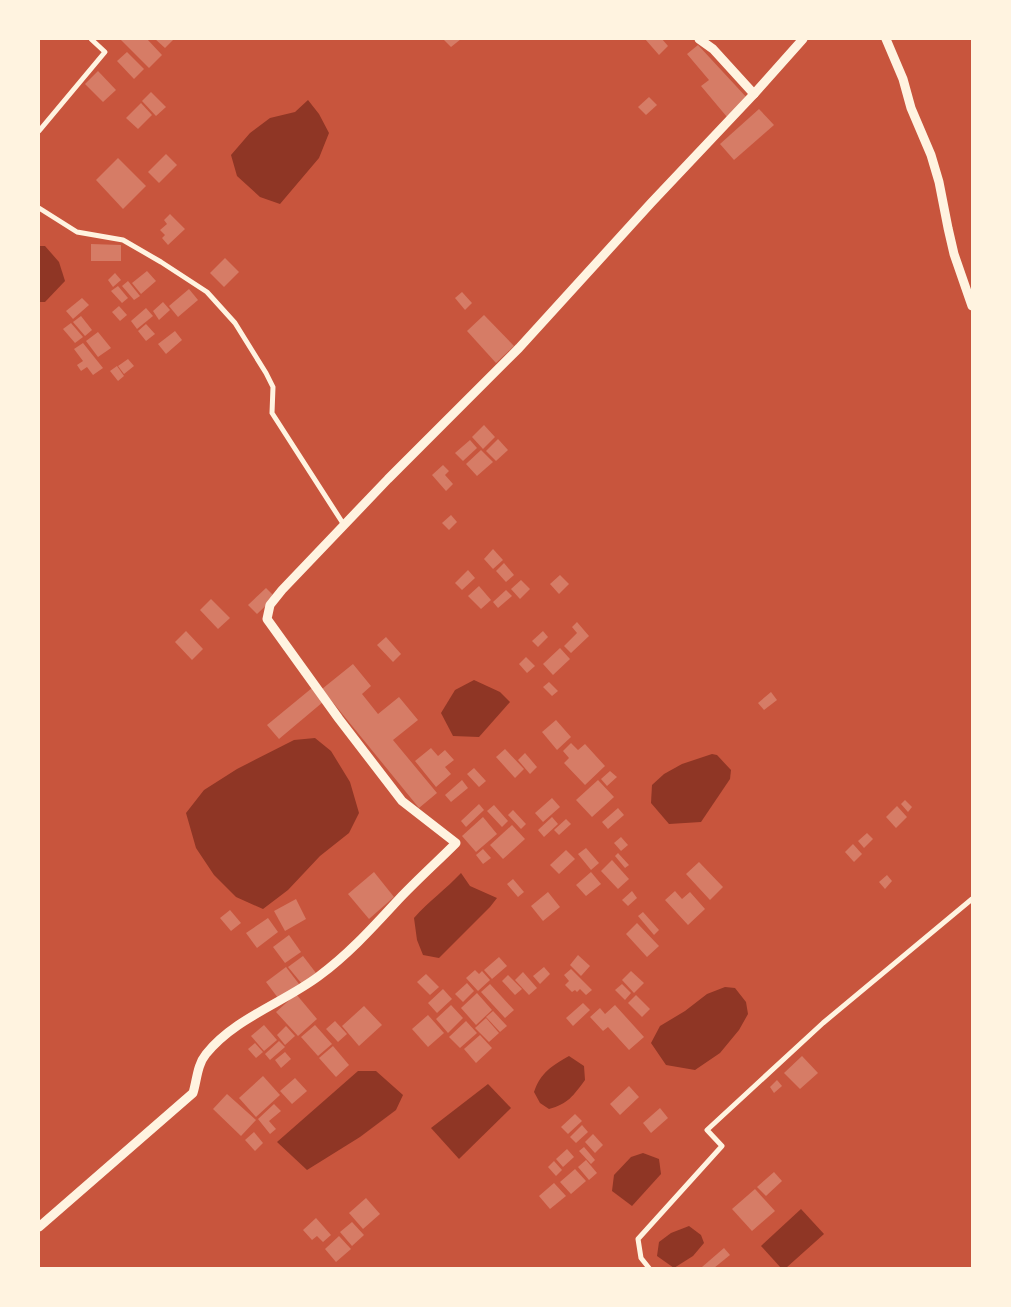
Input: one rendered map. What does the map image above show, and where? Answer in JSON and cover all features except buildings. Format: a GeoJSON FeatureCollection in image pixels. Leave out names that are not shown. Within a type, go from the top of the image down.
{"type":"FeatureCollection","features":[{"type":"Feature","properties":{"kind":"street"},"geometry":{"type":"LineString","coordinates":[[39,131],[105,52],[92,39]]}},
{"type":"Feature","properties":{"kind":"street"},"geometry":{"type":"LineString","coordinates":[[699,39],[713,49],[754,94]]}},
{"type":"Feature","properties":{"kind":"street"},"geometry":{"type":"LineString","coordinates":[[39,1227],[193,1093],[200,1063],[221,1038],[236,1026],[319,976],[373,929],[404,894],[456,844],[402,801],[339,719],[267,619],[270,605],[344,525],[519,348],[803,39]]}},
{"type":"Feature","properties":{"kind":"street"},"geometry":{"type":"LineString","coordinates":[[886,39],[903,79],[911,108],[931,155],[939,182],[954,254],[972,306]]}},
{"type":"Feature","properties":{"kind":"street"},"geometry":{"type":"LineString","coordinates":[[39,208],[77,232],[122,240],[161,262],[207,292],[234,323],[266,372],[273,387],[272,414],[344,525]]}},
{"type":"Feature","properties":{"kind":"street"},"geometry":{"type":"LineString","coordinates":[[649,1268],[641,1258],[638,1239],[722,1146],[707,1130],[823,1023],[972,899]]}},
{"type":"Feature","properties":{"kind":"shaded area"},"geometry":{"type":"Polygon","coordinates":[[[308,100],[319,114],[329,133],[319,158],[280,204],[260,197],[237,176],[231,155],[250,133],[270,118],[295,112],[308,100]]]}},
{"type":"Feature","properties":{"kind":"shaded area"},"geometry":{"type":"Polygon","coordinates":[[[39,246],[45,246],[59,262],[65,281],[45,302],[39,302],[39,246]]]}},
{"type":"Feature","properties":{"kind":"shaded area"},"geometry":{"type":"Polygon","coordinates":[[[474,680],[500,692],[510,702],[479,737],[453,736],[441,713],[455,690],[474,680]]]}},
{"type":"Feature","properties":{"kind":"shaded area"},"geometry":{"type":"Polygon","coordinates":[[[315,738],[331,751],[350,782],[359,813],[349,833],[320,856],[288,890],[263,909],[236,897],[214,875],[196,848],[186,813],[204,790],[237,769],[294,740],[315,738]]]}},
{"type":"Feature","properties":{"kind":"shaded area"},"geometry":{"type":"Polygon","coordinates":[[[712,754],[717,755],[731,770],[730,779],[701,822],[669,824],[651,803],[652,785],[664,774],[682,764],[712,754]]]}},
{"type":"Feature","properties":{"kind":"shaded area"},"geometry":{"type":"Polygon","coordinates":[[[461,873],[470,886],[497,898],[439,958],[423,955],[417,940],[414,918],[461,873]]]}},
{"type":"Feature","properties":{"kind":"shaded area"},"geometry":{"type":"Polygon","coordinates":[[[725,987],[735,988],[746,1002],[748,1014],[739,1030],[720,1053],[695,1070],[666,1065],[651,1043],[660,1026],[685,1011],[707,994],[725,987]]]}},
{"type":"Feature","properties":{"kind":"shaded area"},"geometry":{"type":"Polygon","coordinates":[[[569,1056],[584,1066],[585,1080],[570,1099],[561,1105],[549,1109],[540,1103],[534,1092],[544,1074],[569,1056]]]}},
{"type":"Feature","properties":{"kind":"shaded area"},"geometry":{"type":"Polygon","coordinates":[[[358,1071],[376,1071],[403,1095],[396,1110],[360,1137],[307,1170],[277,1142],[358,1071]]]}},
{"type":"Feature","properties":{"kind":"shaded area"},"geometry":{"type":"Polygon","coordinates":[[[488,1084],[511,1108],[459,1159],[431,1128],[488,1084]]]}},
{"type":"Feature","properties":{"kind":"shaded area"},"geometry":{"type":"Polygon","coordinates":[[[643,1153],[659,1159],[661,1174],[632,1206],[612,1191],[614,1175],[631,1157],[643,1153]]]}},
{"type":"Feature","properties":{"kind":"shaded area"},"geometry":{"type":"Polygon","coordinates":[[[801,1209],[824,1234],[786,1268],[781,1268],[761,1246],[801,1209]]]}},
{"type":"Feature","properties":{"kind":"shaded area"},"geometry":{"type":"Polygon","coordinates":[[[689,1226],[701,1235],[704,1243],[693,1256],[674,1268],[657,1256],[659,1242],[671,1233],[689,1226]]]}}]}
